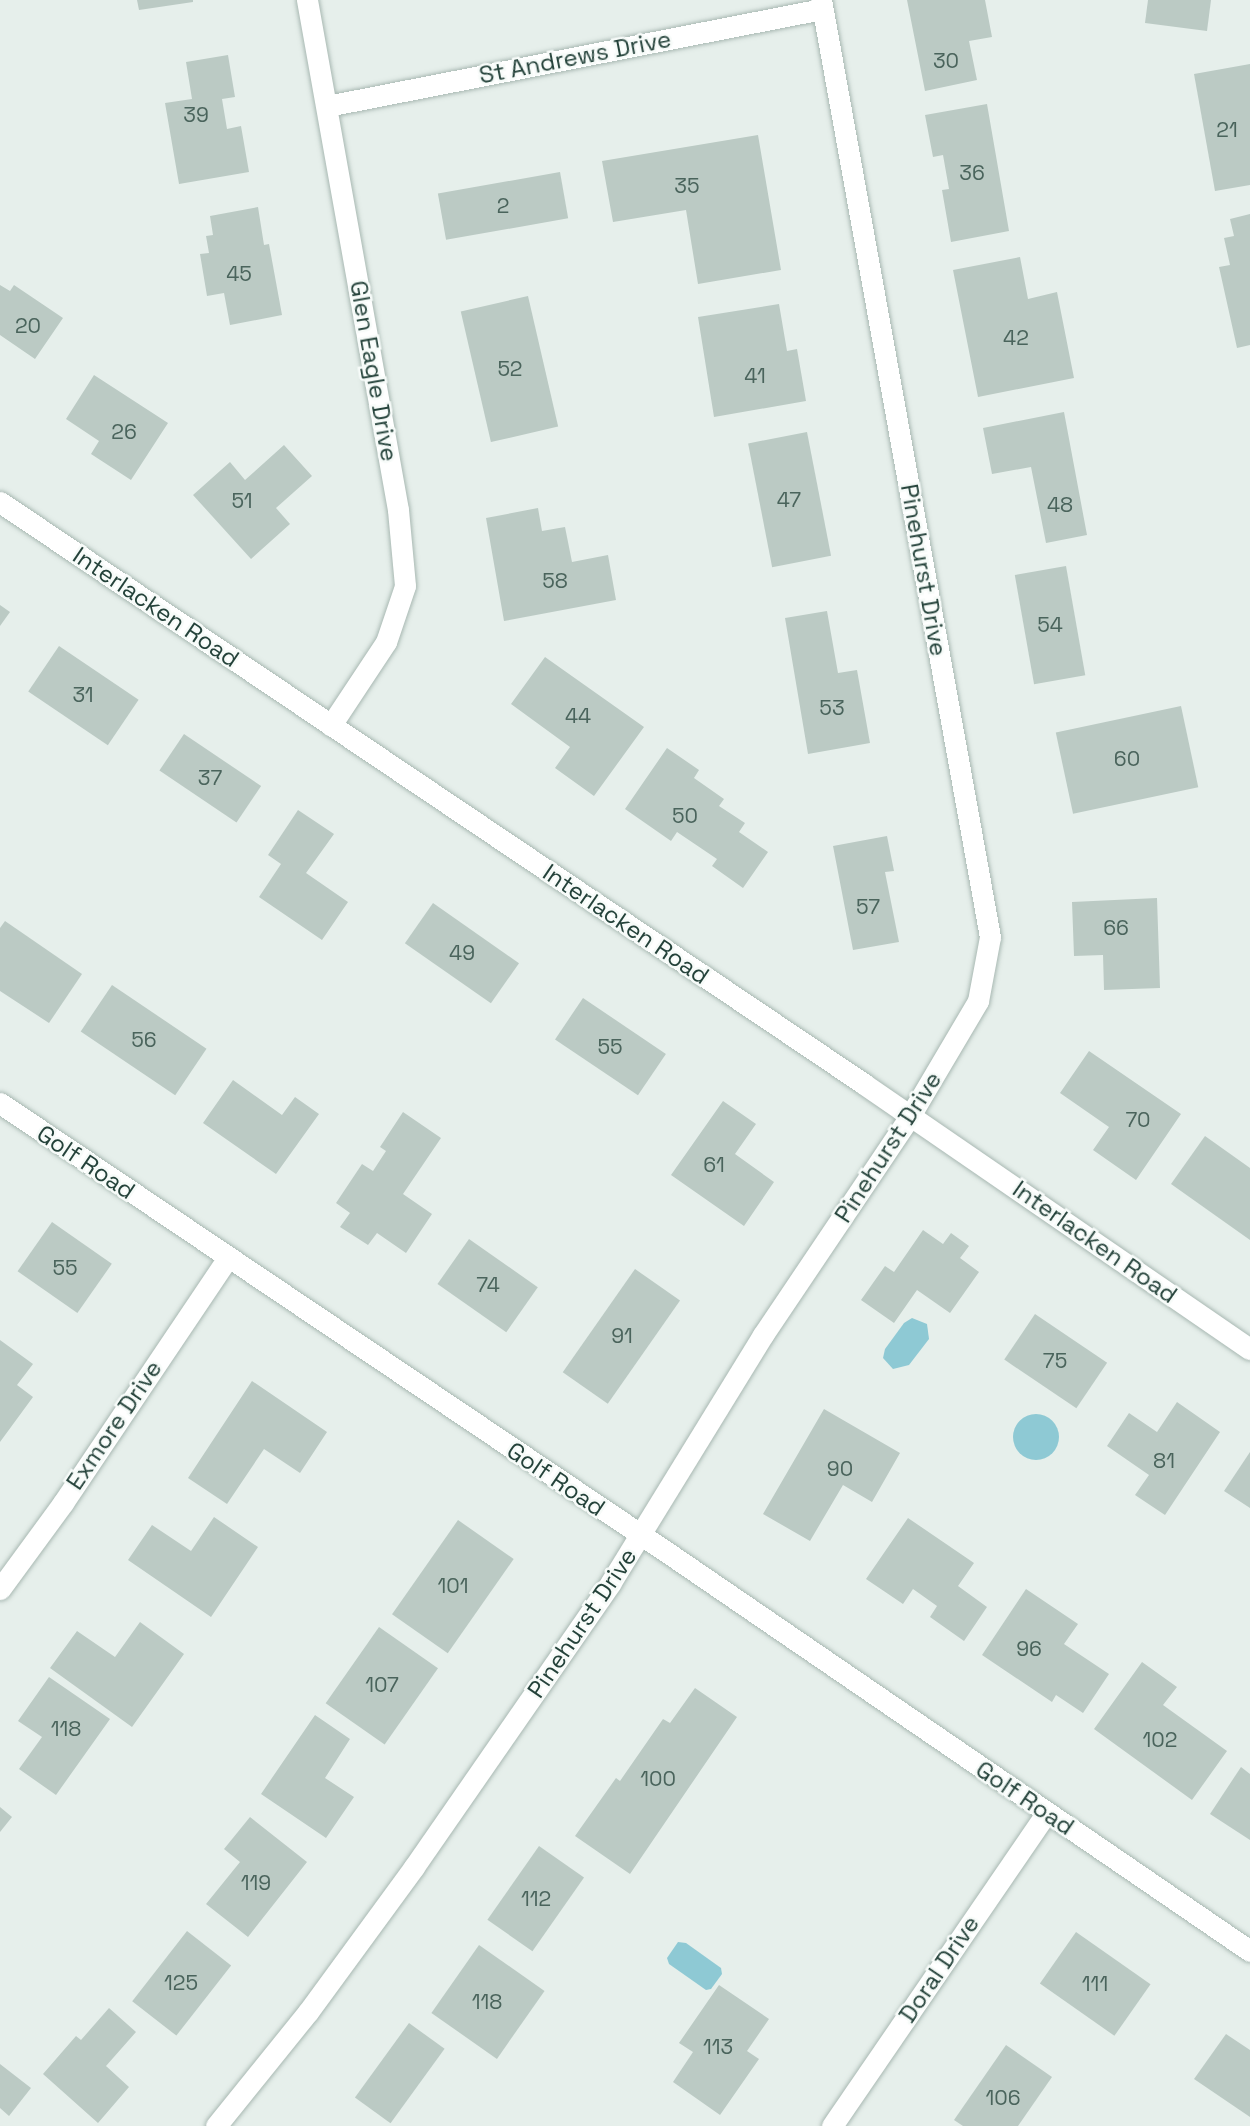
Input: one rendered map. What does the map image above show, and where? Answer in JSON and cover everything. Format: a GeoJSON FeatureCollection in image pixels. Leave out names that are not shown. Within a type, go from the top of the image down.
{"type":"FeatureCollection","features":[{"type":"Feature","properties":{"kind":"street","name":"Glen Eagle Drive"},"geometry":{"type":"LineString","coordinates":[[307,0],[398,510],[405,586],[386,642],[331,726]]}},
{"type":"Feature","properties":{"kind":"street","name":"St Andrews Drive"},"geometry":{"type":"LineString","coordinates":[[327,106],[822,4]]}},
{"type":"Feature","properties":{"kind":"street","name":"Pinehurst Drive"},"geometry":{"type":"LineString","coordinates":[[216,2126],[308,2012],[414,1867],[642,1536],[763,1335],[910,1116],[978,1001],[990,937],[822,4]]}},
{"type":"Feature","properties":{"kind":"street","name":"Interlacken Road"},"geometry":{"type":"LineString","coordinates":[[0,502],[910,1116],[1250,1349]]}},
{"type":"Feature","properties":{"kind":"street","name":"Golf Road"},"geometry":{"type":"LineString","coordinates":[[0,1103],[1250,1951]]}},
{"type":"Feature","properties":{"kind":"street","name":"Exmore Drive"},"geometry":{"type":"LineString","coordinates":[[0,1589],[63,1503],[227,1259]]}},
{"type":"Feature","properties":{"kind":"street","name":"Doral Drive"},"geometry":{"type":"LineString","coordinates":[[832,2126],[1046,1813]]}},
{"type":"Feature","properties":{"kind":"water"},"geometry":{"type":"Polygon","coordinates":[[[912,1318],[927,1324],[929,1339],[909,1365],[893,1369],[883,1358],[885,1349],[904,1323],[912,1318]]]}},
{"type":"Feature","properties":{"kind":"water"},"geometry":{"type":"Polygon","coordinates":[[[1036,1414],[1052,1421],[1059,1437],[1052,1453],[1036,1460],[1020,1453],[1013,1437],[1020,1421],[1036,1414]]]}},
{"type":"Feature","properties":{"kind":"water"},"geometry":{"type":"Polygon","coordinates":[[[678,1942],[686,1943],[721,1968],[722,1974],[711,1989],[706,1990],[669,1964],[667,1958],[678,1942]]]}},
{"type":"Feature","properties":{"kind":"building"},"geometry":{"type":"Polygon","coordinates":[[[137,0],[193,0],[193,2],[139,10],[137,0]]]}},
{"type":"Feature","properties":{"kind":"building"},"geometry":{"type":"Polygon","coordinates":[[[907,0],[985,0],[992,37],[969,41],[977,80],[925,91],[907,0]]]}},
{"type":"Feature","properties":{"kind":"building"},"geometry":{"type":"Polygon","coordinates":[[[1148,0],[1211,0],[1207,31],[1145,23],[1148,0]]]}},
{"type":"Feature","properties":{"kind":"building"},"geometry":{"type":"Polygon","coordinates":[[[228,55],[235,97],[222,99],[227,129],[241,126],[249,172],[179,184],[165,103],[192,99],[186,62],[228,55]]]}},
{"type":"Feature","properties":{"kind":"building"},"geometry":{"type":"Polygon","coordinates":[[[1250,64],[1250,185],[1215,191],[1194,74],[1250,64]]]}},
{"type":"Feature","properties":{"kind":"building"},"geometry":{"type":"Polygon","coordinates":[[[987,104],[1009,231],[951,242],[942,190],[949,189],[943,155],[933,157],[925,115],[987,104]]]}},
{"type":"Feature","properties":{"kind":"building"},"geometry":{"type":"Polygon","coordinates":[[[758,135],[781,270],[698,284],[686,210],[613,222],[602,161],[758,135]]]}},
{"type":"Feature","properties":{"kind":"building"},"geometry":{"type":"Polygon","coordinates":[[[560,172],[568,218],[446,240],[438,194],[560,172]]]}},
{"type":"Feature","properties":{"kind":"building"},"geometry":{"type":"Polygon","coordinates":[[[258,207],[264,245],[269,244],[282,315],[230,325],[224,293],[207,296],[200,254],[209,253],[206,236],[213,235],[210,216],[258,207]]]}},
{"type":"Feature","properties":{"kind":"building"},"geometry":{"type":"Polygon","coordinates":[[[1250,214],[1250,345],[1237,348],[1219,267],[1230,265],[1224,238],[1234,236],[1230,219],[1250,214]]]}},
{"type":"Feature","properties":{"kind":"building"},"geometry":{"type":"Polygon","coordinates":[[[1020,257],[1028,299],[1057,292],[1074,378],[978,397],[953,270],[1020,257]]]}},
{"type":"Feature","properties":{"kind":"building"},"geometry":{"type":"Polygon","coordinates":[[[0,285],[10,291],[14,285],[63,318],[35,359],[0,335],[0,285]]]}},
{"type":"Feature","properties":{"kind":"building"},"geometry":{"type":"Polygon","coordinates":[[[528,296],[558,427],[491,442],[461,312],[528,296]]]}},
{"type":"Feature","properties":{"kind":"building"},"geometry":{"type":"Polygon","coordinates":[[[779,304],[787,351],[797,349],[806,401],[714,417],[698,317],[779,304]]]}},
{"type":"Feature","properties":{"kind":"building"},"geometry":{"type":"Polygon","coordinates":[[[94,375],[168,423],[131,480],[91,454],[99,441],[66,419],[94,375]]]}},
{"type":"Feature","properties":{"kind":"building"},"geometry":{"type":"Polygon","coordinates":[[[1064,412],[1087,535],[1046,543],[1031,467],[992,474],[983,428],[1064,412]]]}},
{"type":"Feature","properties":{"kind":"building"},"geometry":{"type":"Polygon","coordinates":[[[807,432],[831,556],[772,567],[748,443],[807,432]]]}},
{"type":"Feature","properties":{"kind":"building"},"geometry":{"type":"Polygon","coordinates":[[[284,445],[312,476],[276,508],[290,524],[251,559],[193,495],[230,462],[245,480],[284,445]]]}},
{"type":"Feature","properties":{"kind":"building"},"geometry":{"type":"Polygon","coordinates":[[[538,508],[542,531],[565,527],[572,562],[608,555],[616,600],[504,621],[486,518],[538,508]]]}},
{"type":"Feature","properties":{"kind":"building"},"geometry":{"type":"Polygon","coordinates":[[[1066,566],[1085,675],[1034,684],[1015,575],[1066,566]]]}},
{"type":"Feature","properties":{"kind":"building"},"geometry":{"type":"Polygon","coordinates":[[[0,605],[10,612],[0,626],[0,605]]]}},
{"type":"Feature","properties":{"kind":"building"},"geometry":{"type":"Polygon","coordinates":[[[827,611],[838,673],[857,670],[870,743],[808,754],[785,618],[827,611]]]}},
{"type":"Feature","properties":{"kind":"building"},"geometry":{"type":"Polygon","coordinates":[[[59,646],[139,700],[108,745],[28,692],[59,646]]]}},
{"type":"Feature","properties":{"kind":"building"},"geometry":{"type":"Polygon","coordinates":[[[545,657],[644,727],[594,796],[555,768],[570,747],[511,704],[545,657]]]}},
{"type":"Feature","properties":{"kind":"building"},"geometry":{"type":"Polygon","coordinates":[[[1181,706],[1198,787],[1073,814],[1056,733],[1181,706]]]}},
{"type":"Feature","properties":{"kind":"building"},"geometry":{"type":"Polygon","coordinates":[[[184,734],[261,786],[236,822],[159,770],[184,734]]]}},
{"type":"Feature","properties":{"kind":"building"},"geometry":{"type":"Polygon","coordinates":[[[667,748],[699,770],[694,778],[724,799],[719,806],[745,823],[739,832],[768,852],[743,888],[712,866],[717,859],[677,832],[671,841],[625,809],[667,748]]]}},
{"type":"Feature","properties":{"kind":"building"},"geometry":{"type":"Polygon","coordinates":[[[298,810],[334,834],[306,873],[348,902],[322,940],[259,897],[281,864],[268,855],[298,810]]]}},
{"type":"Feature","properties":{"kind":"building"},"geometry":{"type":"Polygon","coordinates":[[[887,836],[894,871],[885,872],[899,942],[853,950],[833,846],[887,836]]]}},
{"type":"Feature","properties":{"kind":"building"},"geometry":{"type":"Polygon","coordinates":[[[1157,898],[1160,988],[1104,990],[1103,955],[1074,956],[1072,902],[1157,898]]]}},
{"type":"Feature","properties":{"kind":"building"},"geometry":{"type":"Polygon","coordinates":[[[433,903],[519,963],[491,1003],[405,943],[433,903]]]}},
{"type":"Feature","properties":{"kind":"building"},"geometry":{"type":"Polygon","coordinates":[[[5,921],[82,974],[49,1023],[0,991],[0,928],[5,921]]]}},
{"type":"Feature","properties":{"kind":"building"},"geometry":{"type":"Polygon","coordinates":[[[112,985],[207,1049],[175,1095],[81,1031],[112,985]]]}},
{"type":"Feature","properties":{"kind":"building"},"geometry":{"type":"Polygon","coordinates":[[[583,998],[666,1054],[638,1095],[555,1039],[583,998]]]}},
{"type":"Feature","properties":{"kind":"building"},"geometry":{"type":"Polygon","coordinates":[[[1089,1051],[1181,1114],[1136,1180],[1093,1150],[1109,1127],[1060,1093],[1089,1051]]]}},
{"type":"Feature","properties":{"kind":"building"},"geometry":{"type":"Polygon","coordinates":[[[233,1080],[282,1115],[295,1097],[319,1114],[276,1174],[203,1123],[233,1080]]]}},
{"type":"Feature","properties":{"kind":"building"},"geometry":{"type":"Polygon","coordinates":[[[723,1101],[756,1124],[735,1154],[774,1182],[744,1226],[671,1175],[723,1101]]]}},
{"type":"Feature","properties":{"kind":"building"},"geometry":{"type":"Polygon","coordinates":[[[403,1112],[441,1138],[403,1194],[432,1214],[406,1253],[377,1233],[368,1245],[340,1227],[350,1213],[336,1203],[362,1164],[373,1171],[386,1151],[380,1147],[403,1112]]]}},
{"type":"Feature","properties":{"kind":"building"},"geometry":{"type":"Polygon","coordinates":[[[1205,1136],[1250,1168],[1250,1240],[1171,1184],[1205,1136]]]}},
{"type":"Feature","properties":{"kind":"building"},"geometry":{"type":"Polygon","coordinates":[[[52,1222],[112,1264],[77,1313],[18,1271],[52,1222]]]}},
{"type":"Feature","properties":{"kind":"building"},"geometry":{"type":"Polygon","coordinates":[[[923,1230],[943,1244],[951,1233],[969,1246],[960,1258],[979,1272],[950,1313],[917,1290],[894,1323],[861,1300],[885,1266],[894,1272],[923,1230]]]}},
{"type":"Feature","properties":{"kind":"building"},"geometry":{"type":"Polygon","coordinates":[[[469,1239],[538,1287],[506,1332],[437,1284],[469,1239]]]}},
{"type":"Feature","properties":{"kind":"building"},"geometry":{"type":"Polygon","coordinates":[[[635,1269],[680,1301],[608,1404],[563,1372],[635,1269]]]}},
{"type":"Feature","properties":{"kind":"building"},"geometry":{"type":"Polygon","coordinates":[[[1035,1314],[1107,1363],[1076,1408],[1004,1360],[1035,1314]]]}},
{"type":"Feature","properties":{"kind":"building"},"geometry":{"type":"Polygon","coordinates":[[[0,1340],[33,1364],[17,1385],[33,1397],[0,1442],[0,1340]]]}},
{"type":"Feature","properties":{"kind":"building"},"geometry":{"type":"Polygon","coordinates":[[[252,1381],[327,1432],[300,1473],[264,1449],[227,1504],[188,1478],[252,1381]]]}},
{"type":"Feature","properties":{"kind":"building"},"geometry":{"type":"Polygon","coordinates":[[[1177,1402],[1220,1432],[1165,1515],[1135,1495],[1149,1475],[1107,1446],[1129,1413],[1157,1432],[1177,1402]]]}},
{"type":"Feature","properties":{"kind":"building"},"geometry":{"type":"Polygon","coordinates":[[[824,1409],[900,1453],[872,1502],[843,1485],[810,1541],[763,1514],[824,1409]]]}},
{"type":"Feature","properties":{"kind":"building"},"geometry":{"type":"Polygon","coordinates":[[[1250,1452],[1250,1508],[1224,1491],[1250,1452]]]}},
{"type":"Feature","properties":{"kind":"building"},"geometry":{"type":"Polygon","coordinates":[[[214,1517],[258,1547],[211,1617],[128,1560],[152,1525],[191,1551],[214,1517]]]}},
{"type":"Feature","properties":{"kind":"building"},"geometry":{"type":"Polygon","coordinates":[[[908,1518],[974,1563],[958,1586],[987,1607],[964,1641],[930,1617],[937,1606],[913,1589],[903,1604],[866,1579],[908,1518]]]}},
{"type":"Feature","properties":{"kind":"building"},"geometry":{"type":"Polygon","coordinates":[[[458,1520],[514,1559],[448,1653],[392,1614],[458,1520]]]}},
{"type":"Feature","properties":{"kind":"building"},"geometry":{"type":"Polygon","coordinates":[[[1026,1589],[1078,1624],[1064,1644],[1109,1674],[1083,1713],[1056,1695],[1052,1702],[982,1655],[1026,1589]]]}},
{"type":"Feature","properties":{"kind":"building"},"geometry":{"type":"Polygon","coordinates":[[[140,1622],[184,1654],[132,1727],[50,1668],[77,1631],[115,1657],[140,1622]]]}},
{"type":"Feature","properties":{"kind":"building"},"geometry":{"type":"Polygon","coordinates":[[[379,1627],[438,1668],[385,1744],[326,1703],[379,1627]]]}},
{"type":"Feature","properties":{"kind":"building"},"geometry":{"type":"Polygon","coordinates":[[[1142,1662],[1177,1687],[1163,1705],[1227,1751],[1192,1800],[1094,1729],[1142,1662]]]}},
{"type":"Feature","properties":{"kind":"building"},"geometry":{"type":"Polygon","coordinates":[[[49,1677],[110,1719],[56,1795],[19,1769],[42,1737],[18,1721],[49,1677]]]}},
{"type":"Feature","properties":{"kind":"building"},"geometry":{"type":"Polygon","coordinates":[[[695,1688],[737,1717],[630,1874],[575,1836],[616,1778],[620,1781],[663,1719],[670,1723],[695,1688]]]}},
{"type":"Feature","properties":{"kind":"building"},"geometry":{"type":"Polygon","coordinates":[[[315,1715],[350,1739],[325,1778],[354,1797],[326,1838],[261,1794],[315,1715]]]}},
{"type":"Feature","properties":{"kind":"building"},"geometry":{"type":"Polygon","coordinates":[[[1241,1767],[1250,1774],[1250,1840],[1210,1814],[1241,1767]]]}},
{"type":"Feature","properties":{"kind":"building"},"geometry":{"type":"Polygon","coordinates":[[[0,1807],[12,1817],[0,1832],[0,1807]]]}},
{"type":"Feature","properties":{"kind":"building"},"geometry":{"type":"Polygon","coordinates":[[[250,1817],[307,1862],[248,1937],[206,1904],[240,1862],[224,1849],[250,1817]]]}},
{"type":"Feature","properties":{"kind":"building"},"geometry":{"type":"Polygon","coordinates":[[[539,1846],[584,1878],[532,1951],[487,1920],[539,1846]]]}},
{"type":"Feature","properties":{"kind":"building"},"geometry":{"type":"Polygon","coordinates":[[[187,1931],[231,1965],[176,2036],[132,2001],[187,1931]]]}},
{"type":"Feature","properties":{"kind":"building"},"geometry":{"type":"Polygon","coordinates":[[[1076,1932],[1151,1984],[1114,2036],[1040,1984],[1076,1932]]]}},
{"type":"Feature","properties":{"kind":"building"},"geometry":{"type":"Polygon","coordinates":[[[479,1945],[545,1991],[497,2059],[431,2013],[479,1945]]]}},
{"type":"Feature","properties":{"kind":"building"},"geometry":{"type":"Polygon","coordinates":[[[719,1985],[769,2019],[747,2051],[759,2059],[720,2115],[673,2082],[693,2052],[679,2043],[719,1985]]]}},
{"type":"Feature","properties":{"kind":"building"},"geometry":{"type":"Polygon","coordinates":[[[109,2008],[136,2032],[106,2066],[129,2087],[98,2123],[43,2074],[76,2036],[81,2040],[109,2008]]]}},
{"type":"Feature","properties":{"kind":"building"},"geometry":{"type":"Polygon","coordinates":[[[409,2023],[445,2049],[391,2123],[355,2097],[409,2023]]]}},
{"type":"Feature","properties":{"kind":"building"},"geometry":{"type":"Polygon","coordinates":[[[1226,2034],[1250,2050],[1250,2117],[1194,2079],[1226,2034]]]}},
{"type":"Feature","properties":{"kind":"building"},"geometry":{"type":"Polygon","coordinates":[[[1006,2045],[1052,2077],[1018,2126],[963,2126],[954,2120],[1006,2045]]]}},
{"type":"Feature","properties":{"kind":"building"},"geometry":{"type":"Polygon","coordinates":[[[0,2064],[31,2088],[9,2116],[0,2108],[0,2064]]]}}]}
